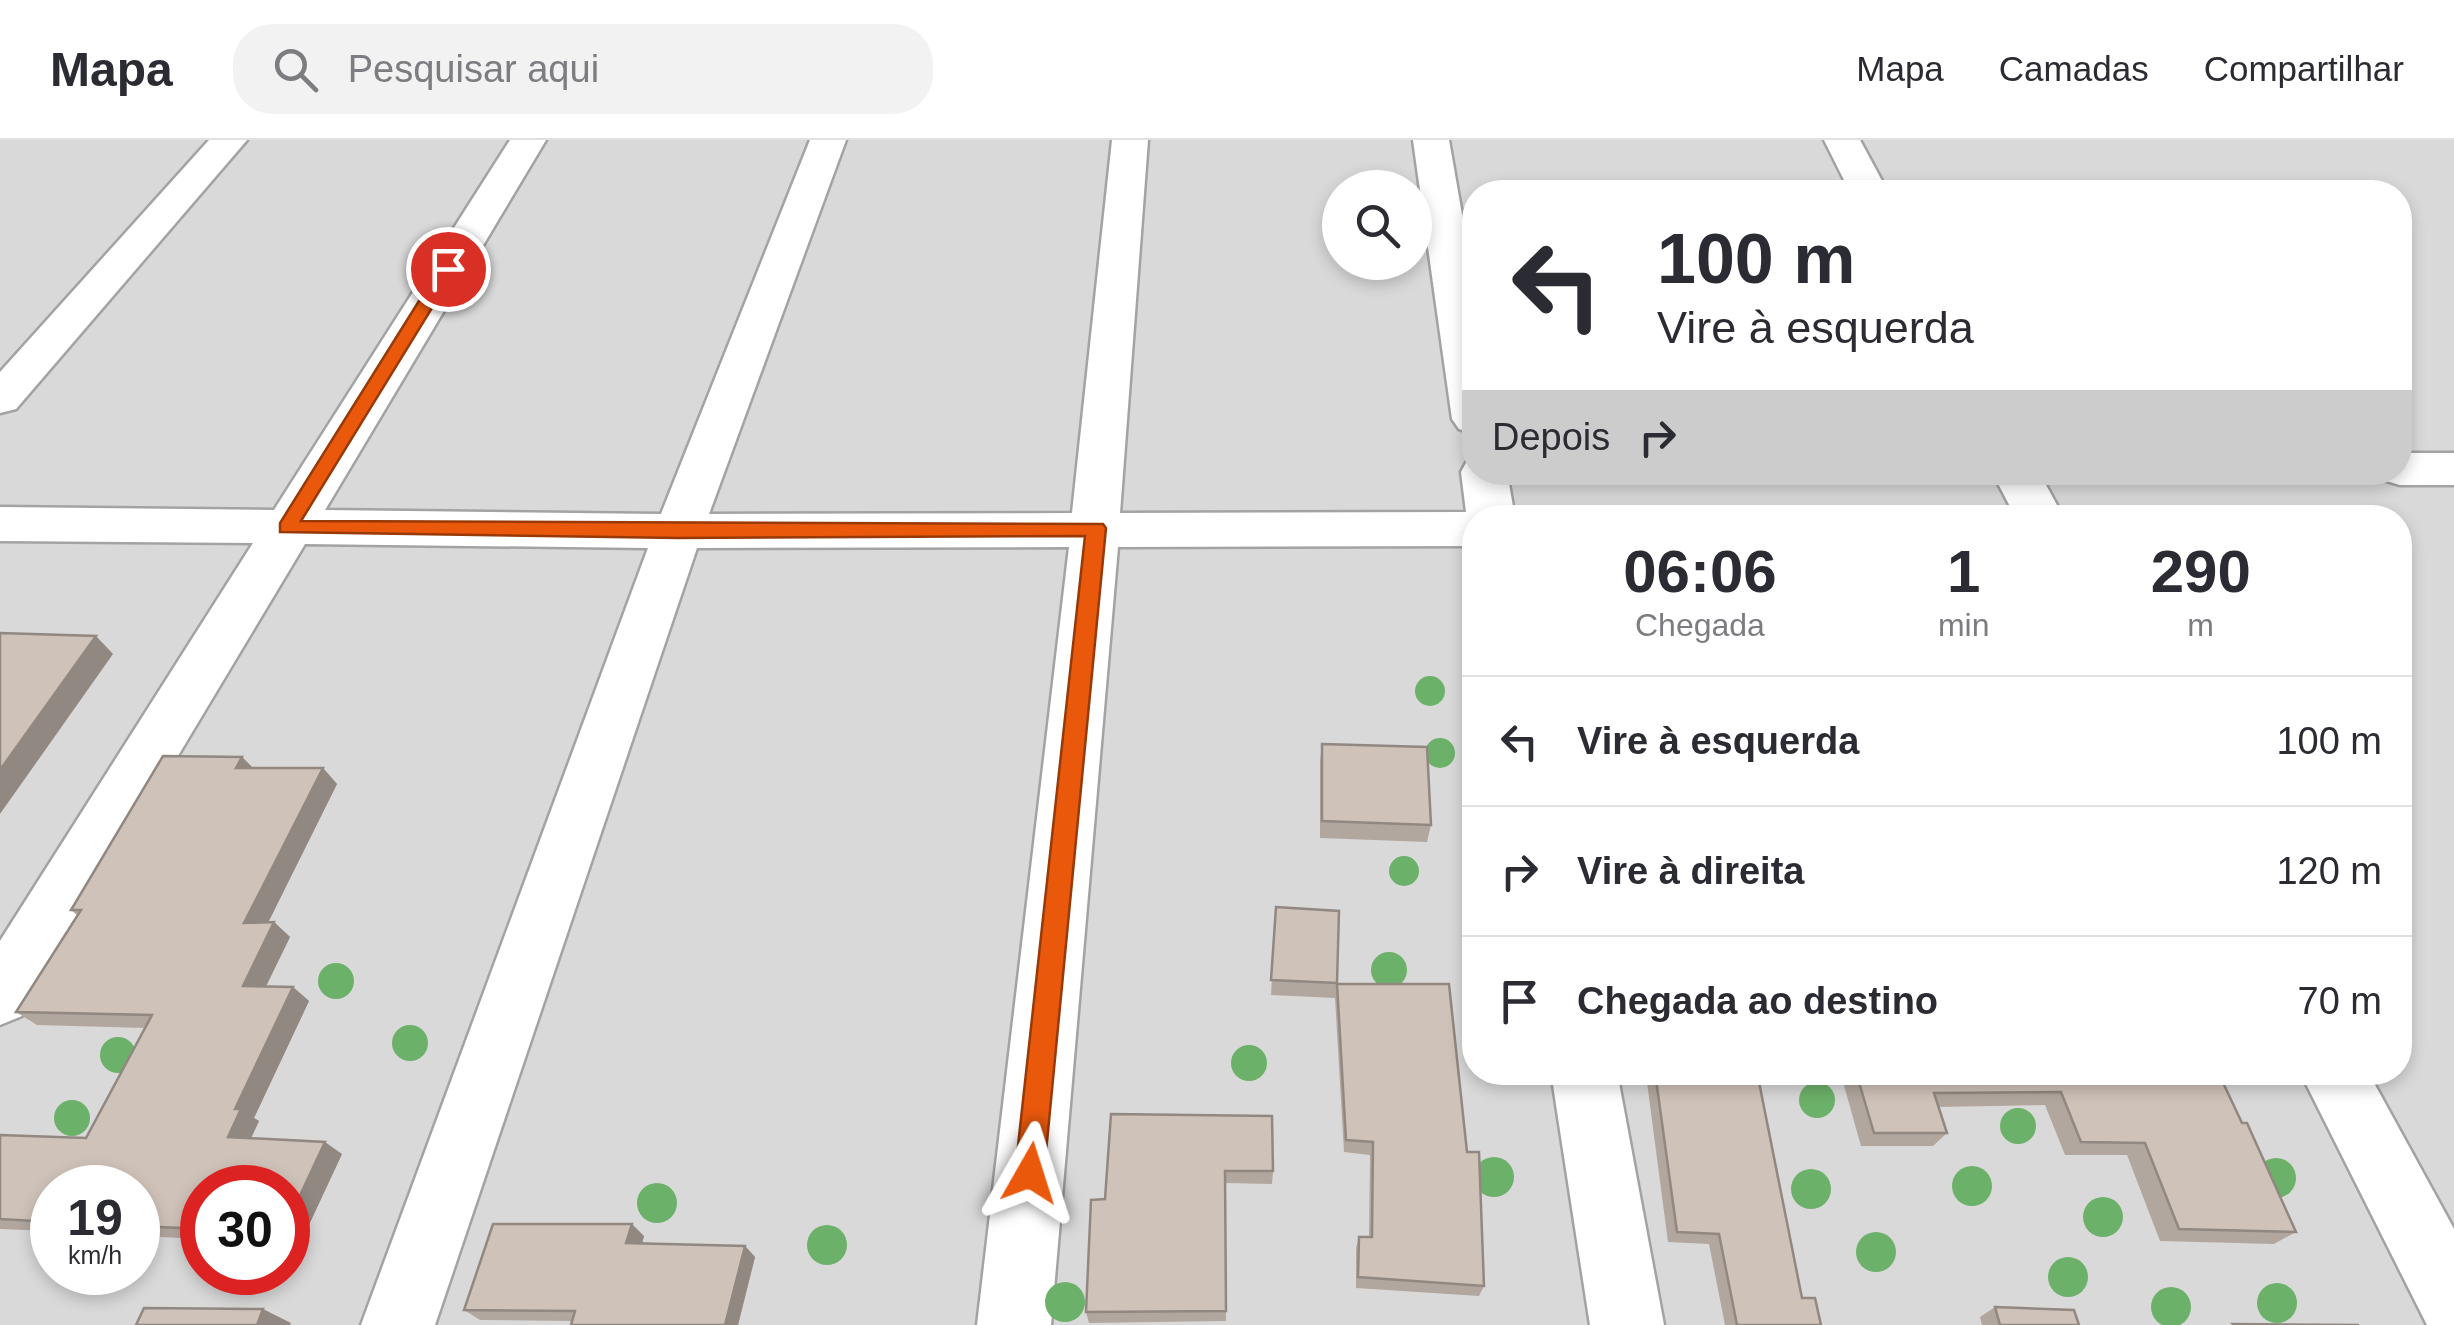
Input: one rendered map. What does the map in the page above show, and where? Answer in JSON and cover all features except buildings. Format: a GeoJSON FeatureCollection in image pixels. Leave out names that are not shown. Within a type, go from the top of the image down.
{"type":"FeatureCollection","features":[{"type":"Feature","properties":{"kind":"street"},"geometry":{"type":"LineString","coordinates":[[0,399],[230,140]]}},
{"type":"Feature","properties":{"kind":"street"},"geometry":{"type":"LineString","coordinates":[[0,996],[528,140]]}},
{"type":"Feature","properties":{"kind":"street"},"geometry":{"type":"LineString","coordinates":[[398,1325],[678,531],[828,140]]}},
{"type":"Feature","properties":{"kind":"street"},"geometry":{"type":"LineString","coordinates":[[1014,1325],[1096,528],[1130,140]]}},
{"type":"Feature","properties":{"kind":"street"},"geometry":{"type":"LineString","coordinates":[[1431,140],[1462,337]]}},
{"type":"Feature","properties":{"kind":"street"},"geometry":{"type":"LineString","coordinates":[[1842,140],[1863,180]]}},
{"type":"Feature","properties":{"kind":"street"},"geometry":{"type":"LineString","coordinates":[[2412,469],[2454,469]]}},
{"type":"Feature","properties":{"kind":"street"},"geometry":{"type":"LineString","coordinates":[[0,524],[678,531],[1462,529]]}},
{"type":"Feature","properties":{"kind":"street"},"geometry":{"type":"LineString","coordinates":[[1586,1085],[1627,1325]]}},
{"type":"Feature","properties":{"kind":"street"},"geometry":{"type":"LineString","coordinates":[[2340,1085],[2454,1302]]}},
{"type":"Feature","properties":{"kind":"shaded area"},"geometry":{"type":"Polygon","coordinates":[[[0,140],[2454,140],[2454,1325],[0,1325],[0,140]]]}},
{"type":"Feature","properties":{"kind":"route"},"geometry":{"type":"LineString","coordinates":[[448,269],[287,528],[1096,528],[1030,1173]]}}]}
